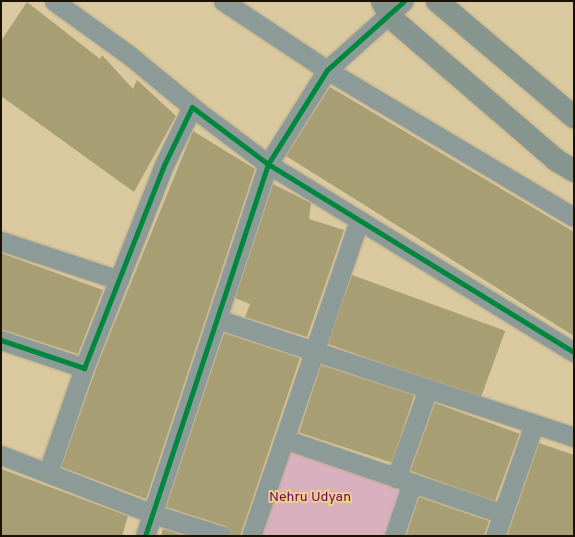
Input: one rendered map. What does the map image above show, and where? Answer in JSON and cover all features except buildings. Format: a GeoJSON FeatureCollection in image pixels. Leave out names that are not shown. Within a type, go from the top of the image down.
{"type":"FeatureCollection","features":[{"type":"Feature","properties":{"kind":"main road"},"geometry":{"type":"LineString","coordinates":[[437,1],[574,117]]}},
{"type":"Feature","properties":{"kind":"main road"},"geometry":{"type":"LineString","coordinates":[[386,9],[556,160],[574,171]]}},
{"type":"Feature","properties":{"kind":"street"},"geometry":{"type":"LineString","coordinates":[[54,1],[130,55],[192,107],[268,164],[574,352]]}},
{"type":"Feature","properties":{"kind":"street"},"geometry":{"type":"LineString","coordinates":[[223,1],[327,70],[574,217]]}},
{"type":"Feature","properties":{"kind":"street"},"geometry":{"type":"LineString","coordinates":[[145,536],[268,164],[327,70],[386,9],[404,1]]}},
{"type":"Feature","properties":{"kind":"street"},"geometry":{"type":"LineString","coordinates":[[48,472],[84,368],[164,165],[192,107]]}},
{"type":"Feature","properties":{"kind":"street"},"geometry":{"type":"LineString","coordinates":[[251,536],[359,220]]}},
{"type":"Feature","properties":{"kind":"street"},"geometry":{"type":"LineString","coordinates":[[1,241],[119,280]]}},
{"type":"Feature","properties":{"kind":"street"},"geometry":{"type":"LineString","coordinates":[[217,319],[574,437]]}},
{"type":"Feature","properties":{"kind":"street"},"geometry":{"type":"LineString","coordinates":[[1,340],[84,368]]}},
{"type":"Feature","properties":{"kind":"street"},"geometry":{"type":"LineString","coordinates":[[394,536],[404,480],[428,389]]}},
{"type":"Feature","properties":{"kind":"street"},"geometry":{"type":"LineString","coordinates":[[495,536],[534,424]]}},
{"type":"Feature","properties":{"kind":"street"},"geometry":{"type":"LineString","coordinates":[[284,440],[503,514]]}},
{"type":"Feature","properties":{"kind":"street"},"geometry":{"type":"LineString","coordinates":[[1,455],[153,514],[222,536]]}},
{"type":"Feature","properties":{"kind":"green space","name":"Nehru Udyan"},"geometry":{"type":"Polygon","coordinates":[[[286,449],[401,487],[384,536],[256,536],[286,449]]]}},
{"type":"Feature","properties":{"kind":"cycle path"},"geometry":{"type":"LineString","coordinates":[[145,536],[268,164],[327,70],[404,1]]}},
{"type":"Feature","properties":{"kind":"cycle path"},"geometry":{"type":"LineString","coordinates":[[1,340],[84,368],[164,165],[192,107],[268,164],[574,352]]}}]}
